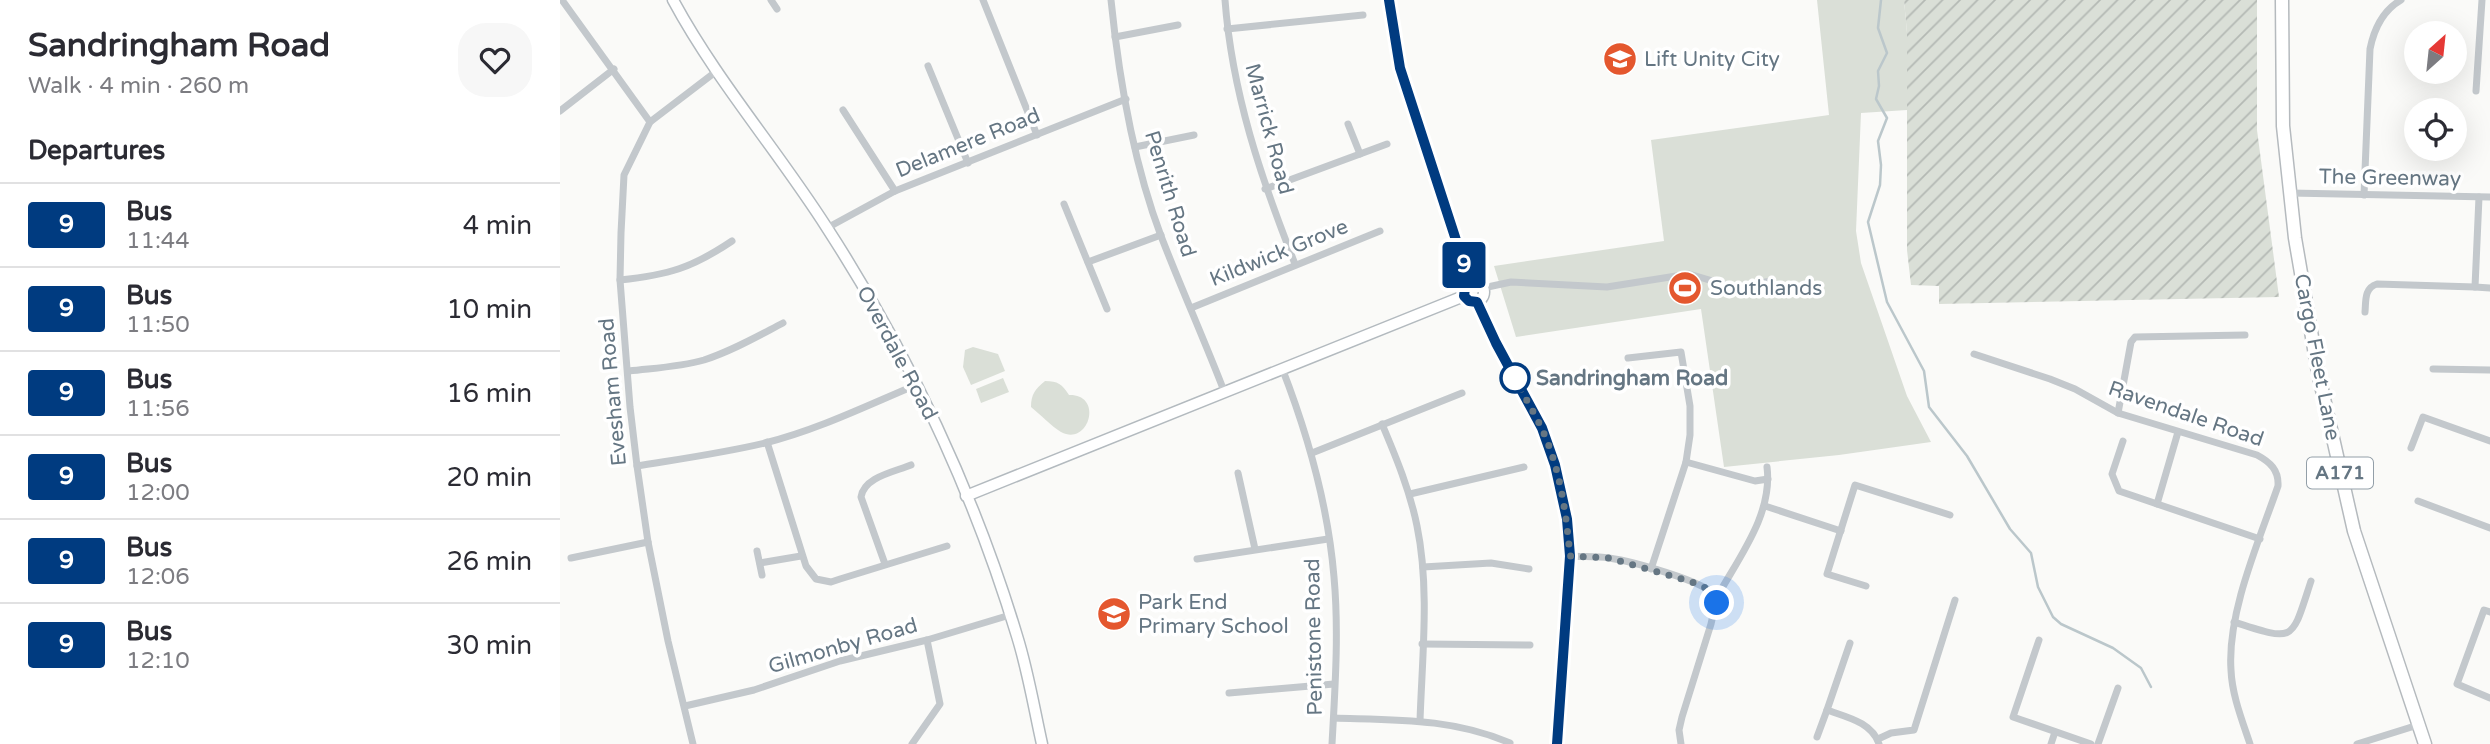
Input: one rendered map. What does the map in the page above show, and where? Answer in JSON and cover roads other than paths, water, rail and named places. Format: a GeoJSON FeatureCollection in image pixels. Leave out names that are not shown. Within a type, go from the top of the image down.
{"type":"FeatureCollection","features":[{"type":"Feature","properties":{"kind":"main road","name":"Cargo Fleet Lane"},"geometry":{"type":"LineString","coordinates":[[2282,0],[2283,126],[2297,250],[2315,359],[2351,518],[2425,744]]}},
{"type":"Feature","properties":{"kind":"street"},"geometry":{"type":"LineString","coordinates":[[562,0],[650,122]]}},
{"type":"Feature","properties":{"kind":"street","name":"Overdale Road"},"geometry":{"type":"LineString","coordinates":[[673,0],[827,228],[871,299],[916,385],[966,496],[1010,615],[1018,638],[1042,744]]}},
{"type":"Feature","properties":{"kind":"street"},"geometry":{"type":"LineString","coordinates":[[771,0],[777,9]]}},
{"type":"Feature","properties":{"kind":"street"},"geometry":{"type":"LineString","coordinates":[[983,0],[1037,135]]}},
{"type":"Feature","properties":{"kind":"street","name":"Penrith Road"},"geometry":{"type":"LineString","coordinates":[[1111,0],[1135,147],[1161,235],[1224,391]]}},
{"type":"Feature","properties":{"kind":"street","name":"Marrick Road"},"geometry":{"type":"LineString","coordinates":[[1225,0],[1227,29],[1241,109],[1265,189],[1295,264]]}},
{"type":"Feature","properties":{"kind":"street"},"geometry":{"type":"LineString","coordinates":[[1389,0],[1400,68],[1470,283]]}},
{"type":"Feature","properties":{"kind":"street"},"geometry":{"type":"LineString","coordinates":[[2364,195],[2370,49],[2378,23],[2393,5],[2401,0]]}},
{"type":"Feature","properties":{"kind":"street"},"geometry":{"type":"LineString","coordinates":[[2476,91],[2482,0]]}},
{"type":"Feature","properties":{"kind":"street"},"geometry":{"type":"LineString","coordinates":[[1227,29],[1363,15]]}},
{"type":"Feature","properties":{"kind":"street"},"geometry":{"type":"LineString","coordinates":[[1115,37],[1178,25]]}},
{"type":"Feature","properties":{"kind":"street"},"geometry":{"type":"LineString","coordinates":[[928,66],[968,163]]}},
{"type":"Feature","properties":{"kind":"street"},"geometry":{"type":"LineString","coordinates":[[560,111],[614,69]]}},
{"type":"Feature","properties":{"kind":"street","name":"Evesham Road"},"geometry":{"type":"LineString","coordinates":[[694,744],[668,642],[648,542],[630,407],[620,280],[624,175],[650,122],[718,70]]}},
{"type":"Feature","properties":{"kind":"street","name":"Delamere Road"},"geometry":{"type":"LineString","coordinates":[[827,228],[895,191],[1126,99]]}},
{"type":"Feature","properties":{"kind":"street"},"geometry":{"type":"LineString","coordinates":[[843,110],[895,191]]}},
{"type":"Feature","properties":{"kind":"street"},"geometry":{"type":"LineString","coordinates":[[1348,124],[1360,154]]}},
{"type":"Feature","properties":{"kind":"street"},"geometry":{"type":"LineString","coordinates":[[1135,147],[1195,135]]}},
{"type":"Feature","properties":{"kind":"street"},"geometry":{"type":"LineString","coordinates":[[1371,140],[1375,149]]}},
{"type":"Feature","properties":{"kind":"street"},"geometry":{"type":"LineString","coordinates":[[1265,189],[1387,144]]}},
{"type":"Feature","properties":{"kind":"street","name":"The Greenway"},"geometry":{"type":"LineString","coordinates":[[2290,193],[2490,197]]}},
{"type":"Feature","properties":{"kind":"street"},"geometry":{"type":"LineString","coordinates":[[2475,287],[2479,197]]}},
{"type":"Feature","properties":{"kind":"street"},"geometry":{"type":"LineString","coordinates":[[1064,204],[1107,309]]}},
{"type":"Feature","properties":{"kind":"street","name":"Kildwick Grove"},"geometry":{"type":"LineString","coordinates":[[1191,308],[1380,231]]}},
{"type":"Feature","properties":{"kind":"street"},"geometry":{"type":"LineString","coordinates":[[1088,261],[1161,235]]}},
{"type":"Feature","properties":{"kind":"street"},"geometry":{"type":"LineString","coordinates":[[620,280],[659,276],[684,268],[707,258],[732,241]]}},
{"type":"Feature","properties":{"kind":"street"},"geometry":{"type":"LineString","coordinates":[[1483,288],[1511,282],[1607,287],[1689,274],[1733,286],[1772,281]]}},
{"type":"Feature","properties":{"kind":"street"},"geometry":{"type":"LineString","coordinates":[[1470,283],[1478,283],[1483,288],[1483,297],[1477,302],[1469,301],[1464,296],[1465,288],[1470,283]]}},
{"type":"Feature","properties":{"kind":"street"},"geometry":{"type":"LineString","coordinates":[[2365,312],[2367,293],[2377,284],[2490,288]]}},
{"type":"Feature","properties":{"kind":"street"},"geometry":{"type":"LineString","coordinates":[[966,496],[1464,296]]}},
{"type":"Feature","properties":{"kind":"street"},"geometry":{"type":"LineString","coordinates":[[1477,302],[1542,428],[1555,465],[1567,519],[1570,556],[1557,744]]}},
{"type":"Feature","properties":{"kind":"street"},"geometry":{"type":"LineString","coordinates":[[629,371],[671,367],[704,360],[783,323]]}},
{"type":"Feature","properties":{"kind":"street"},"geometry":{"type":"LineString","coordinates":[[2118,413],[2131,342],[2135,337],[2245,335]]}},
{"type":"Feature","properties":{"kind":"street"},"geometry":{"type":"LineString","coordinates":[[1628,358],[1681,352],[1690,406],[1686,462],[1651,569]]}},
{"type":"Feature","properties":{"kind":"street","name":"Ravendale Road"},"geometry":{"type":"LineString","coordinates":[[1974,354],[2050,379],[2118,413],[2256,456],[2274,467],[2278,478],[2277,486],[2234,622],[2231,674],[2250,744]]}},
{"type":"Feature","properties":{"kind":"street","name":"Penistone Road"},"geometry":{"type":"LineString","coordinates":[[1282,368],[1312,453],[1321,489],[1334,577],[1332,744]]}},
{"type":"Feature","properties":{"kind":"street"},"geometry":{"type":"LineString","coordinates":[[2433,369],[2490,370]]}},
{"type":"Feature","properties":{"kind":"street"},"geometry":{"type":"LineString","coordinates":[[637,466],[714,454],[766,442],[837,418],[916,385]]}},
{"type":"Feature","properties":{"kind":"street"},"geometry":{"type":"LineString","coordinates":[[1312,453],[1462,393]]}},
{"type":"Feature","properties":{"kind":"street"},"geometry":{"type":"LineString","coordinates":[[2411,448],[2423,417],[2490,441]]}},
{"type":"Feature","properties":{"kind":"street"},"geometry":{"type":"LineString","coordinates":[[1382,424],[1410,494],[1423,568],[1420,722]]}},
{"type":"Feature","properties":{"kind":"street"},"geometry":{"type":"LineString","coordinates":[[2157,505],[2178,432]]}},
{"type":"Feature","properties":{"kind":"street"},"geometry":{"type":"LineString","coordinates":[[2123,441],[2112,474],[2119,491],[2260,539]]}},
{"type":"Feature","properties":{"kind":"street"},"geometry":{"type":"LineString","coordinates":[[766,442],[801,556],[810,574],[816,579],[840,579],[947,546]]}},
{"type":"Feature","properties":{"kind":"street"},"geometry":{"type":"LineString","coordinates":[[1686,462],[1755,481],[1768,479]]}},
{"type":"Feature","properties":{"kind":"street"},"geometry":{"type":"LineString","coordinates":[[885,564],[861,496],[862,489],[867,482],[911,465]]}},
{"type":"Feature","properties":{"kind":"street"},"geometry":{"type":"LineString","coordinates":[[1410,494],[1524,467]]}},
{"type":"Feature","properties":{"kind":"street"},"geometry":{"type":"LineString","coordinates":[[1681,744],[1679,730],[1682,717],[1712,624],[1717,597],[1765,506],[1767,467]]}},
{"type":"Feature","properties":{"kind":"street"},"geometry":{"type":"LineString","coordinates":[[1238,473],[1255,549]]}},
{"type":"Feature","properties":{"kind":"street"},"geometry":{"type":"LineString","coordinates":[[1866,586],[1827,574],[1855,485],[1950,515]]}},
{"type":"Feature","properties":{"kind":"street"},"geometry":{"type":"LineString","coordinates":[[2418,501],[2490,528]]}},
{"type":"Feature","properties":{"kind":"street"},"geometry":{"type":"LineString","coordinates":[[1765,506],[1841,531]]}},
{"type":"Feature","properties":{"kind":"street"},"geometry":{"type":"LineString","coordinates":[[1197,559],[1328,539]]}},
{"type":"Feature","properties":{"kind":"street"},"geometry":{"type":"LineString","coordinates":[[571,558],[648,542]]}},
{"type":"Feature","properties":{"kind":"street"},"geometry":{"type":"LineString","coordinates":[[757,551],[762,575]]}},
{"type":"Feature","properties":{"kind":"street"},"geometry":{"type":"LineString","coordinates":[[760,563],[801,556]]}},
{"type":"Feature","properties":{"kind":"street"},"geometry":{"type":"LineString","coordinates":[[1570,556],[1609,558],[1651,569],[1706,586],[1717,597]]}},
{"type":"Feature","properties":{"kind":"street"},"geometry":{"type":"LineString","coordinates":[[1423,568],[1491,563],[1529,569]]}},
{"type":"Feature","properties":{"kind":"street"},"geometry":{"type":"LineString","coordinates":[[2234,622],[2275,635],[2290,632],[2297,625],[2311,581]]}},
{"type":"Feature","properties":{"kind":"street"},"geometry":{"type":"LineString","coordinates":[[1827,710],[1859,721],[1879,742],[1891,733],[1914,730],[1955,600]]}},
{"type":"Feature","properties":{"kind":"street"},"geometry":{"type":"LineString","coordinates":[[2490,612],[2484,610],[2457,684],[2490,698]]}},
{"type":"Feature","properties":{"kind":"street","name":"Gilmonby Road"},"geometry":{"type":"LineString","coordinates":[[685,706],[754,690],[841,661],[927,640],[1010,615]]}},
{"type":"Feature","properties":{"kind":"street"},"geometry":{"type":"LineString","coordinates":[[912,744],[940,705],[927,640]]}},
{"type":"Feature","properties":{"kind":"street"},"geometry":{"type":"LineString","coordinates":[[2039,640],[2013,717],[2091,744]]}},
{"type":"Feature","properties":{"kind":"street"},"geometry":{"type":"LineString","coordinates":[[1817,737],[1850,643]]}},
{"type":"Feature","properties":{"kind":"street"},"geometry":{"type":"LineString","coordinates":[[1422,644],[1530,645]]}},
{"type":"Feature","properties":{"kind":"street"},"geometry":{"type":"LineString","coordinates":[[1229,693],[1334,684]]}},
{"type":"Feature","properties":{"kind":"street"},"geometry":{"type":"LineString","coordinates":[[2098,744],[2118,688]]}},
{"type":"Feature","properties":{"kind":"street"},"geometry":{"type":"LineString","coordinates":[[1334,718],[1420,722],[1469,728],[1510,743]]}},
{"type":"Feature","properties":{"kind":"street"},"geometry":{"type":"LineString","coordinates":[[2357,744],[2418,725]]}},
{"type":"Feature","properties":{"kind":"street"},"geometry":{"type":"LineString","coordinates":[[2051,744],[2055,732]]}},
{"type":"Feature","properties":{"kind":"waterway"},"geometry":{"type":"LineString","coordinates":[[1881,0],[1878,28],[1887,53],[1878,71],[1876,99],[1887,118],[1878,141],[1880,185],[1868,222],[1887,302],[1924,371],[1929,407],[1967,456],[2010,529],[2031,553],[2038,587],[2053,617],[2061,624],[2113,648],[2141,668],[2151,687]]}},
{"type":"Feature","properties":{"kind":"place","name":"Lift Unity City"},"geometry":{"type":"Point","coordinates":[1620,59]}},
{"type":"Feature","properties":{"kind":"place","name":"Southlands"},"geometry":{"type":"Point","coordinates":[1685,288]}},
{"type":"Feature","properties":{"kind":"place","name":"Sandringham Road"},"geometry":{"type":"Point","coordinates":[1515,378]}},
{"type":"Feature","properties":{"kind":"place","name":"Park End Primary School"},"geometry":{"type":"Point","coordinates":[1114,614]}}]}
